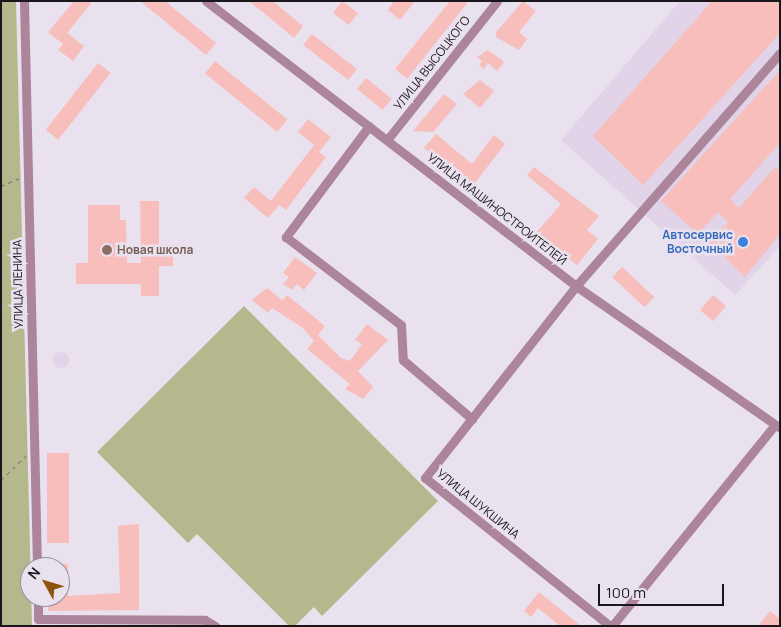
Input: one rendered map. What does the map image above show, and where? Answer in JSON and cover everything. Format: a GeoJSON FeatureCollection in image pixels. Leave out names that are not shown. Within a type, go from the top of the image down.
{"type":"FeatureCollection","features":[{"type":"Feature","properties":{"kind":"street","name":"УЛИЦА ЛЕНИНА"},"geometry":{"type":"LineString","coordinates":[[24,1],[37,557]]}},
{"type":"Feature","properties":{"kind":"street","name":"УЛИЦА МАШИНОСТРОИТЕЛЕЙ"},"geometry":{"type":"LineString","coordinates":[[206,1],[576,286],[777,426]]}},
{"type":"Feature","properties":{"kind":"street","name":"УЛИЦА ВЫСОЦКОГО"},"geometry":{"type":"LineString","coordinates":[[387,140],[497,1]]}},
{"type":"Feature","properties":{"kind":"street","name":"УЛИЦА ШУКШИНА"},"geometry":{"type":"LineString","coordinates":[[611,626],[425,478],[576,286],[780,53]]}},
{"type":"Feature","properties":{"kind":"street"},"geometry":{"type":"LineString","coordinates":[[369,126],[286,237],[401,325],[403,360],[472,419]]}},
{"type":"Feature","properties":{"kind":"street"},"geometry":{"type":"LineString","coordinates":[[611,626],[777,426]]}},
{"type":"Feature","properties":{"kind":"street"},"geometry":{"type":"LineString","coordinates":[[38,607],[38,619],[205,620],[215,626]]}},
{"type":"Feature","properties":{"kind":"path"},"geometry":{"type":"LineString","coordinates":[[1,186],[22,177]]}},
{"type":"Feature","properties":{"kind":"path"},"geometry":{"type":"LineString","coordinates":[[1,480],[30,452]]}},
{"type":"Feature","properties":{"kind":"shaded area"},"geometry":{"type":"Polygon","coordinates":[[[680,1],[780,1],[780,246],[735,295],[561,140],[680,1]]]}},
{"type":"Feature","properties":{"kind":"shaded area"},"geometry":{"type":"Polygon","coordinates":[[[58,352],[64,352],[69,357],[67,366],[58,368],[53,363],[53,357],[58,352]]]}},
{"type":"Feature","properties":{"kind":"green space"},"geometry":{"type":"Polygon","coordinates":[[[1,1],[16,1],[30,557],[20,557],[20,607],[32,607],[32,626],[1,626],[1,1]]]}},
{"type":"Feature","properties":{"kind":"green space"},"geometry":{"type":"Polygon","coordinates":[[[244,306],[438,501],[322,616],[314,607],[295,626],[289,626],[197,534],[188,543],[97,452],[244,306]]]}},
{"type":"Feature","properties":{"kind":"building"},"geometry":{"type":"Polygon","coordinates":[[[74,1],[93,1],[67,33],[84,46],[73,61],[58,50],[63,44],[48,32],[74,1]]]}},
{"type":"Feature","properties":{"kind":"building"},"geometry":{"type":"Polygon","coordinates":[[[140,1],[165,1],[216,43],[206,55],[140,1]]]}},
{"type":"Feature","properties":{"kind":"building"},"geometry":{"type":"Polygon","coordinates":[[[249,1],[273,1],[303,26],[294,38],[249,1]]]}},
{"type":"Feature","properties":{"kind":"building"},"geometry":{"type":"Polygon","coordinates":[[[342,1],[358,13],[349,25],[333,13],[342,1]]]}},
{"type":"Feature","properties":{"kind":"building"},"geometry":{"type":"Polygon","coordinates":[[[394,1],[415,1],[400,20],[388,10],[394,1]]]}},
{"type":"Feature","properties":{"kind":"building"},"geometry":{"type":"Polygon","coordinates":[[[450,1],[469,1],[407,79],[395,69],[450,1]]]}},
{"type":"Feature","properties":{"kind":"building"},"geometry":{"type":"Polygon","coordinates":[[[523,1],[536,11],[519,32],[527,39],[519,50],[496,37],[496,32],[523,1]]]}},
{"type":"Feature","properties":{"kind":"building"},"geometry":{"type":"Polygon","coordinates":[[[712,1],[780,1],[780,33],[643,185],[593,136],[712,1]]]}},
{"type":"Feature","properties":{"kind":"building"},"geometry":{"type":"Polygon","coordinates":[[[312,34],[357,69],[348,80],[303,45],[312,34]]]}},
{"type":"Feature","properties":{"kind":"building"},"geometry":{"type":"Polygon","coordinates":[[[488,50],[504,62],[497,71],[488,63],[484,69],[479,65],[482,61],[477,57],[488,50]]]}},
{"type":"Feature","properties":{"kind":"building"},"geometry":{"type":"Polygon","coordinates":[[[215,61],[287,120],[277,132],[205,73],[215,61]]]}},
{"type":"Feature","properties":{"kind":"building"},"geometry":{"type":"Polygon","coordinates":[[[98,63],[111,73],[58,140],[46,130],[98,63]]]}},
{"type":"Feature","properties":{"kind":"building"},"geometry":{"type":"Polygon","coordinates":[[[780,70],[780,143],[730,199],[739,208],[775,167],[780,171],[780,234],[745,277],[709,243],[728,222],[718,212],[698,234],[661,201],[780,70]]]}},
{"type":"Feature","properties":{"kind":"building"},"geometry":{"type":"Polygon","coordinates":[[[366,78],[392,99],[383,110],[357,89],[366,78]]]}},
{"type":"Feature","properties":{"kind":"building"},"geometry":{"type":"Polygon","coordinates":[[[480,80],[494,91],[480,108],[463,94],[480,80]]]}},
{"type":"Feature","properties":{"kind":"building"},"geometry":{"type":"Polygon","coordinates":[[[444,94],[457,104],[433,132],[413,131],[444,94]]]}},
{"type":"Feature","properties":{"kind":"building"},"geometry":{"type":"Polygon","coordinates":[[[308,119],[331,137],[319,152],[326,157],[286,210],[279,205],[268,218],[244,198],[254,187],[271,201],[314,145],[298,132],[308,119]]]}},
{"type":"Feature","properties":{"kind":"building"},"geometry":{"type":"Polygon","coordinates":[[[436,134],[472,164],[494,135],[505,144],[474,184],[424,148],[436,134]]]}},
{"type":"Feature","properties":{"kind":"building"},"geometry":{"type":"Polygon","coordinates":[[[534,167],[599,216],[587,230],[598,239],[577,265],[536,233],[561,204],[527,175],[534,167]]]}},
{"type":"Feature","properties":{"kind":"building","name":"Новая школа"},"geometry":{"type":"Polygon","coordinates":[[[140,201],[159,201],[159,247],[173,247],[173,266],[159,266],[159,296],[141,296],[141,284],[76,284],[76,263],[88,263],[88,205],[120,205],[120,220],[126,220],[127,263],[141,263],[140,201]]]}},
{"type":"Feature","properties":{"kind":"building"},"geometry":{"type":"Polygon","coordinates":[[[295,257],[317,273],[304,290],[297,284],[292,290],[283,284],[289,277],[283,273],[295,257]]]}},
{"type":"Feature","properties":{"kind":"building"},"geometry":{"type":"Polygon","coordinates":[[[622,267],[654,297],[645,307],[612,277],[622,267]]]}},
{"type":"Feature","properties":{"kind":"building"},"geometry":{"type":"Polygon","coordinates":[[[267,288],[282,300],[287,295],[325,326],[318,335],[341,358],[350,361],[362,344],[355,340],[367,324],[388,340],[358,371],[373,387],[363,399],[345,389],[350,384],[307,349],[314,341],[303,328],[272,308],[268,313],[252,300],[267,288]]]}},
{"type":"Feature","properties":{"kind":"building"},"geometry":{"type":"Polygon","coordinates":[[[713,295],[726,306],[713,321],[700,310],[713,295]]]}},
{"type":"Feature","properties":{"kind":"building"},"geometry":{"type":"Polygon","coordinates":[[[47,453],[69,453],[69,543],[47,543],[47,453]]]}},
{"type":"Feature","properties":{"kind":"building"},"geometry":{"type":"Polygon","coordinates":[[[139,524],[139,610],[48,611],[48,607],[70,607],[70,596],[120,593],[118,526],[139,524]]]}},
{"type":"Feature","properties":{"kind":"building"},"geometry":{"type":"Polygon","coordinates":[[[539,592],[581,626],[560,626],[538,608],[531,617],[524,611],[539,592]]]}},
{"type":"Feature","properties":{"kind":"building"},"geometry":{"type":"Polygon","coordinates":[[[770,611],[780,619],[780,626],[758,626],[770,611]]]}},
{"type":"Feature","properties":{"kind":"place","name":"Автосервис Восточный"},"geometry":{"type":"Point","coordinates":[743,242]}},
{"type":"Feature","properties":{"kind":"place","name":"Новая школа"},"geometry":{"type":"Point","coordinates":[107,250]}}]}
